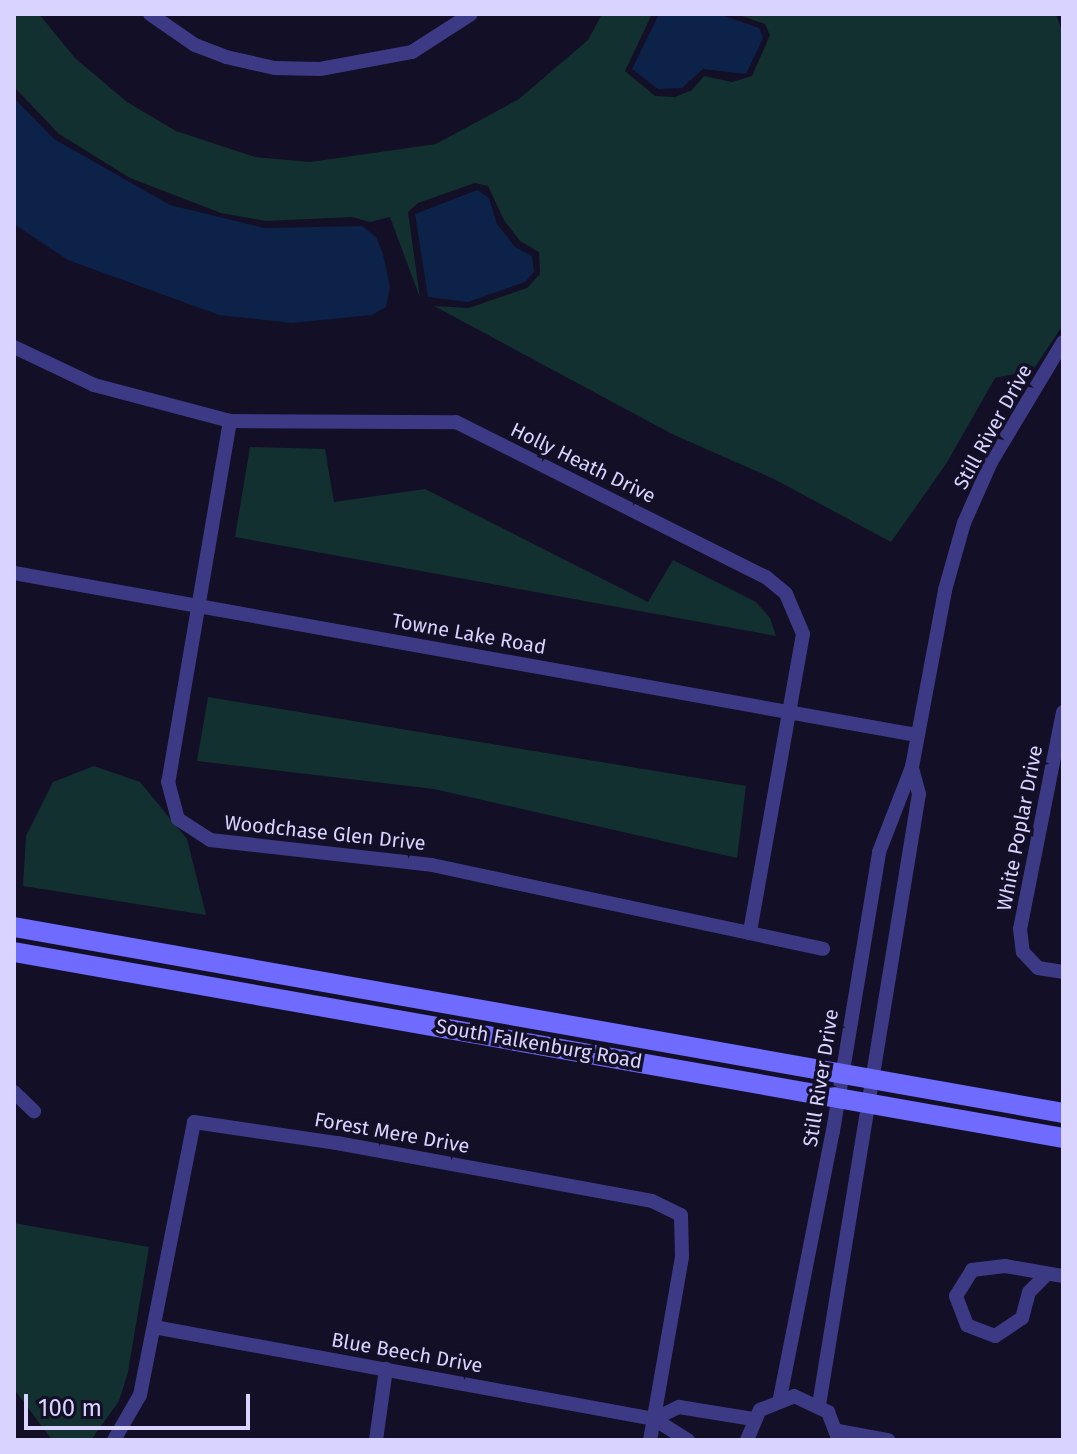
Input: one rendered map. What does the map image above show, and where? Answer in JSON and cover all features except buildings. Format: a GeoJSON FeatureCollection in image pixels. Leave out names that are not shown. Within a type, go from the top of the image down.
{"type":"FeatureCollection","features":[{"type":"Feature","properties":{"kind":"street"},"geometry":{"type":"LineString","coordinates":[[150,14],[195,45],[226,57],[275,68],[320,69],[412,52],[471,14]]}},
{"type":"Feature","properties":{"kind":"street","name":"Still River Drive"},"geometry":{"type":"LineString","coordinates":[[780,1398],[879,852],[912,767],[945,590],[964,523],[991,462],[1057,368],[1063,342]]}},
{"type":"Feature","properties":{"kind":"street","name":"Holly Heath Drive"},"geometry":{"type":"LineString","coordinates":[[14,347],[94,385],[230,421],[456,422],[766,577],[786,594],[803,634],[750,933]]}},
{"type":"Feature","properties":{"kind":"street","name":"Woodchase Glen Drive"},"geometry":{"type":"LineString","coordinates":[[230,421],[168,782],[170,804],[193,833],[210,840],[432,865],[823,949]]}},
{"type":"Feature","properties":{"kind":"street","name":"Towne Lake Road"},"geometry":{"type":"LineString","coordinates":[[14,573],[916,735]]}},
{"type":"Feature","properties":{"kind":"street","name":"White Poplar Drive"},"geometry":{"type":"LineString","coordinates":[[1063,712],[1056,776],[1020,929],[1023,952],[1038,968],[1063,972]]}},
{"type":"Feature","properties":{"kind":"street","name":"Still River Drive"},"geometry":{"type":"LineString","coordinates":[[819,1405],[919,794],[912,767]]}},
{"type":"Feature","properties":{"kind":"street","name":"South Falkenburg Road"},"geometry":{"type":"LineString","coordinates":[[14,927],[1063,1113]]}},
{"type":"Feature","properties":{"kind":"street","name":"South Falkenburg Road"},"geometry":{"type":"LineString","coordinates":[[14,952],[1063,1138]]}},
{"type":"Feature","properties":{"kind":"street"},"geometry":{"type":"LineString","coordinates":[[393,1019],[398,995]]}},
{"type":"Feature","properties":{"kind":"street"},"geometry":{"type":"LineString","coordinates":[[14,1092],[34,1111]]}},
{"type":"Feature","properties":{"kind":"street","name":"Forest Mere Drive"},"geometry":{"type":"LineString","coordinates":[[114,1440],[140,1395],[194,1122],[337,1143],[652,1201],[681,1215],[682,1257],[650,1440]]}},
{"type":"Feature","properties":{"kind":"street"},"geometry":{"type":"LineString","coordinates":[[1047,1274],[1029,1292],[1022,1318],[995,1336],[967,1325],[956,1296],[972,1270],[1005,1266],[1063,1276]]}},
{"type":"Feature","properties":{"kind":"street","name":"Blue Beech Drive"},"geometry":{"type":"LineString","coordinates":[[154,1327],[654,1419],[688,1440]]}},
{"type":"Feature","properties":{"kind":"street"},"geometry":{"type":"LineString","coordinates":[[376,1440],[386,1369]]}},
{"type":"Feature","properties":{"kind":"street"},"geometry":{"type":"LineString","coordinates":[[747,1440],[753,1419],[780,1398],[819,1405],[839,1435],[888,1440]]}},
{"type":"Feature","properties":{"kind":"street","name":"Blue Beech Drive"},"geometry":{"type":"LineString","coordinates":[[654,1419],[679,1407],[753,1419]]}},
{"type":"Feature","properties":{"kind":"green space"},"geometry":{"type":"Polygon","coordinates":[[[14,14],[39,14],[75,58],[127,102],[176,131],[255,157],[310,162],[436,144],[519,99],[588,40],[602,14],[652,14],[625,71],[655,96],[675,97],[692,90],[704,76],[732,82],[752,76],[770,35],[765,24],[736,14],[1056,14],[1063,34],[1063,325],[1033,370],[995,378],[946,464],[891,542],[774,479],[672,434],[434,306],[469,308],[527,288],[540,274],[539,252],[520,241],[504,220],[488,186],[475,183],[418,203],[408,212],[420,298],[390,217],[370,222],[352,217],[266,221],[221,213],[130,178],[59,134],[14,87],[14,14]]]}},
{"type":"Feature","properties":{"kind":"green space"},"geometry":{"type":"Polygon","coordinates":[[[250,447],[325,449],[334,502],[425,489],[648,602],[673,560],[756,602],[770,618],[776,636],[235,537],[250,447]]]}},
{"type":"Feature","properties":{"kind":"green space"},"geometry":{"type":"Polygon","coordinates":[[[208,697],[746,786],[737,858],[434,789],[197,761],[208,697]]]}},
{"type":"Feature","properties":{"kind":"green space"},"geometry":{"type":"Polygon","coordinates":[[[94,766],[140,782],[187,839],[206,915],[23,886],[26,836],[53,782],[94,766]]]}},
{"type":"Feature","properties":{"kind":"green space"},"geometry":{"type":"Polygon","coordinates":[[[14,1223],[149,1247],[128,1372],[119,1401],[91,1440],[52,1440],[14,1389],[14,1223]]]}},
{"type":"Feature","properties":{"kind":"water"},"geometry":{"type":"Polygon","coordinates":[[[659,14],[719,14],[759,28],[763,38],[746,74],[703,69],[682,88],[658,89],[632,69],[659,14]]]}},
{"type":"Feature","properties":{"kind":"water"},"geometry":{"type":"Polygon","coordinates":[[[14,98],[54,139],[170,205],[264,228],[362,226],[376,237],[383,254],[390,287],[386,307],[372,315],[292,323],[219,315],[68,260],[14,224],[14,98]]]}},
{"type":"Feature","properties":{"kind":"water"},"geometry":{"type":"Polygon","coordinates":[[[477,190],[489,198],[497,224],[515,247],[532,256],[534,272],[525,282],[468,302],[428,297],[415,214],[477,190]]]}}]}
